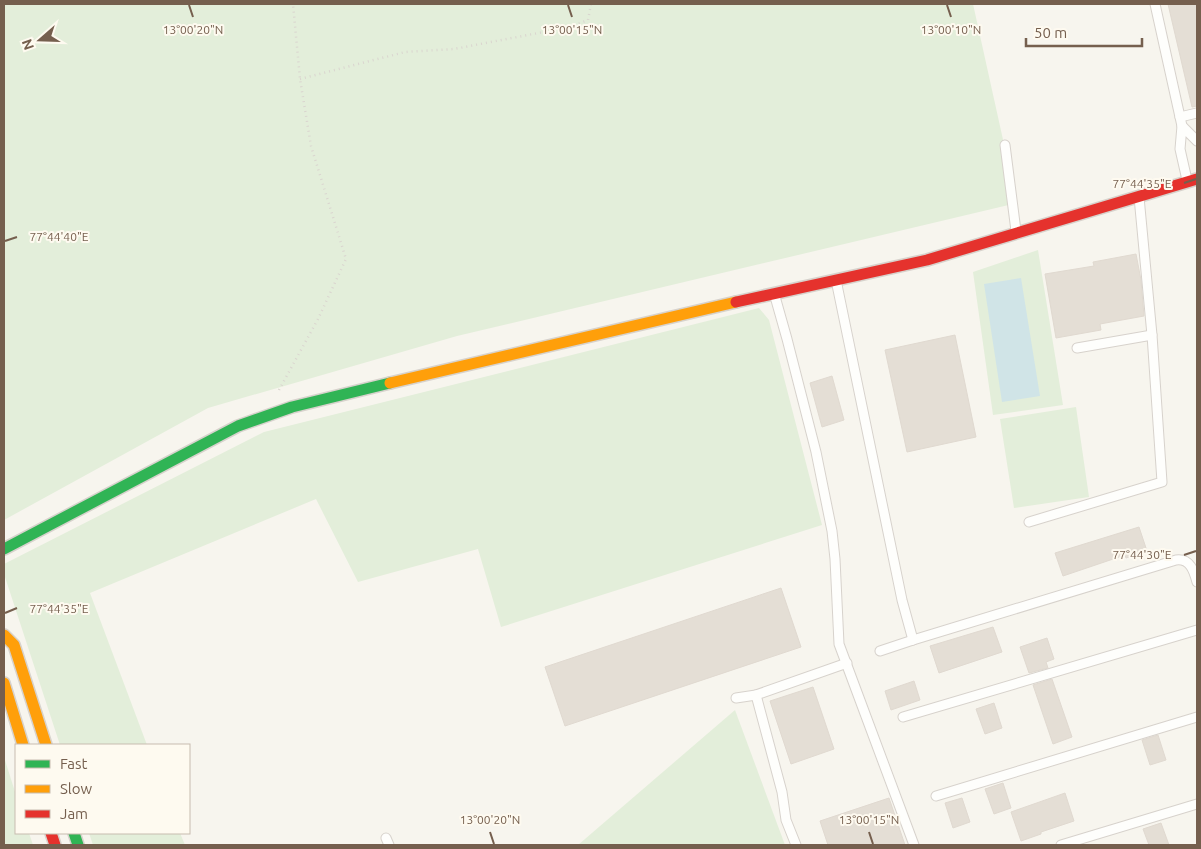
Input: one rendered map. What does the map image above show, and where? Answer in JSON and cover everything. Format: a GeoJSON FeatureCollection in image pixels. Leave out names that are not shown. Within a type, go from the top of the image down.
{"type":"FeatureCollection","features":[{"type":"Feature","properties":{"kind":"street"},"geometry":{"type":"LineString","coordinates":[[4,549],[238,426],[265,415],[460,365],[927,260],[1192,181]]}},
{"type":"Feature","properties":{"kind":"street"},"geometry":{"type":"LineString","coordinates":[[4,635],[14,645],[46,744]]}},
{"type":"Feature","properties":{"kind":"street"},"geometry":{"type":"LineString","coordinates":[[4,684],[24,744]]}},
{"type":"Feature","properties":{"kind":"lane"},"geometry":{"type":"LineString","coordinates":[[1155,4],[1181,122],[1180,149],[1192,181]]}},
{"type":"Feature","properties":{"kind":"lane"},"geometry":{"type":"LineString","coordinates":[[1181,122],[1197,113]]}},
{"type":"Feature","properties":{"kind":"lane"},"geometry":{"type":"LineString","coordinates":[[1181,122],[1197,141]]}},
{"type":"Feature","properties":{"kind":"lane"},"geometry":{"type":"LineString","coordinates":[[1005,145],[1017,234]]}},
{"type":"Feature","properties":{"kind":"lane"},"geometry":{"type":"LineString","coordinates":[[1029,522],[1162,482],[1152,335],[1139,197]]}},
{"type":"Feature","properties":{"kind":"lane"},"geometry":{"type":"LineString","coordinates":[[836,279],[902,600],[913,640]]}},
{"type":"Feature","properties":{"kind":"lane"},"geometry":{"type":"LineString","coordinates":[[774,293],[816,452],[832,531],[839,644],[914,845]]}},
{"type":"Feature","properties":{"kind":"lane"},"geometry":{"type":"LineString","coordinates":[[1077,348],[1152,335]]}},
{"type":"Feature","properties":{"kind":"lane"},"geometry":{"type":"LineString","coordinates":[[880,651],[1176,560],[1189,563],[1194,571],[1197,582]]}},
{"type":"Feature","properties":{"kind":"lane"},"geometry":{"type":"LineString","coordinates":[[902,717],[1197,630]]}},
{"type":"Feature","properties":{"kind":"lane"},"geometry":{"type":"LineString","coordinates":[[736,698],[756,695],[847,663]]}},
{"type":"Feature","properties":{"kind":"lane"},"geometry":{"type":"LineString","coordinates":[[756,695],[782,792],[786,820],[796,845]]}},
{"type":"Feature","properties":{"kind":"lane"},"geometry":{"type":"LineString","coordinates":[[936,796],[1197,717]]}},
{"type":"Feature","properties":{"kind":"lane"},"geometry":{"type":"LineString","coordinates":[[1061,845],[1197,804]]}},
{"type":"Feature","properties":{"kind":"path"},"geometry":{"type":"LineString","coordinates":[[278,391],[318,319],[346,259],[311,146],[300,79],[293,4]]}},
{"type":"Feature","properties":{"kind":"path"},"geometry":{"type":"LineString","coordinates":[[300,79],[405,52],[454,49],[570,27],[588,20],[591,4]]}},
{"type":"Feature","properties":{"kind":"green space"},"geometry":{"type":"Polygon","coordinates":[[[4,4],[973,4],[1017,203],[457,336],[208,408],[4,520],[4,4]]]}},
{"type":"Feature","properties":{"kind":"green space"},"geometry":{"type":"Polygon","coordinates":[[[1038,250],[1063,405],[993,415],[973,272],[1038,250]]]}},
{"type":"Feature","properties":{"kind":"green space"},"geometry":{"type":"Polygon","coordinates":[[[759,308],[769,320],[822,525],[501,627],[478,549],[358,582],[316,499],[90,593],[147,744],[60,744],[4,574],[4,564],[264,432],[759,308]]]}},
{"type":"Feature","properties":{"kind":"green space"},"geometry":{"type":"Polygon","coordinates":[[[1076,407],[1089,497],[1014,508],[1000,419],[1076,407]]]}},
{"type":"Feature","properties":{"kind":"green space"},"geometry":{"type":"Polygon","coordinates":[[[735,710],[785,845],[578,845],[735,710]]]}},
{"type":"Feature","properties":{"kind":"green space"},"geometry":{"type":"Polygon","coordinates":[[[4,757],[15,792],[15,834],[29,834],[33,845],[4,845],[4,757]]]}},
{"type":"Feature","properties":{"kind":"green space"},"geometry":{"type":"Polygon","coordinates":[[[89,834],[180,834],[185,845],[93,845],[89,834]]]}},
{"type":"Feature","properties":{"kind":"shaded area"},"geometry":{"type":"Polygon","coordinates":[[[1021,278],[1040,396],[1002,402],[984,284],[1021,278]]]}},
{"type":"Feature","properties":{"kind":"building"},"geometry":{"type":"Polygon","coordinates":[[[1168,4],[1197,4],[1197,106],[1192,107],[1168,4]]]}},
{"type":"Feature","properties":{"kind":"building"},"geometry":{"type":"Polygon","coordinates":[[[1136,254],[1141,280],[1144,316],[1100,324],[1101,330],[1056,338],[1045,274],[1094,266],[1093,262],[1136,254]]]}},
{"type":"Feature","properties":{"kind":"building"},"geometry":{"type":"Polygon","coordinates":[[[955,335],[976,437],[907,452],[885,350],[955,335]]]}},
{"type":"Feature","properties":{"kind":"building"},"geometry":{"type":"Polygon","coordinates":[[[832,376],[844,420],[822,427],[810,383],[832,376]]]}},
{"type":"Feature","properties":{"kind":"building"},"geometry":{"type":"Polygon","coordinates":[[[1139,527],[1147,551],[1126,558],[1125,555],[1063,576],[1055,553],[1139,527]]]}},
{"type":"Feature","properties":{"kind":"building"},"geometry":{"type":"Polygon","coordinates":[[[781,588],[801,647],[565,726],[545,667],[781,588]]]}},
{"type":"Feature","properties":{"kind":"building"},"geometry":{"type":"Polygon","coordinates":[[[993,627],[1002,652],[939,673],[930,646],[993,627]]]}},
{"type":"Feature","properties":{"kind":"building"},"geometry":{"type":"Polygon","coordinates":[[[1047,638],[1054,659],[1046,662],[1048,668],[1029,673],[1020,647],[1047,638]]]}},
{"type":"Feature","properties":{"kind":"building"},"geometry":{"type":"Polygon","coordinates":[[[1052,679],[1072,737],[1053,744],[1033,685],[1052,679]]]}},
{"type":"Feature","properties":{"kind":"building"},"geometry":{"type":"Polygon","coordinates":[[[914,681],[920,700],[891,710],[885,691],[914,681]]]}},
{"type":"Feature","properties":{"kind":"building"},"geometry":{"type":"Polygon","coordinates":[[[813,687],[834,749],[791,764],[770,701],[813,687]]]}},
{"type":"Feature","properties":{"kind":"building"},"geometry":{"type":"Polygon","coordinates":[[[994,703],[1002,728],[985,734],[976,709],[994,703]]]}},
{"type":"Feature","properties":{"kind":"building"},"geometry":{"type":"Polygon","coordinates":[[[1158,735],[1166,760],[1150,765],[1142,740],[1158,735]]]}},
{"type":"Feature","properties":{"kind":"building"},"geometry":{"type":"Polygon","coordinates":[[[1003,783],[1011,808],[994,814],[985,789],[1003,783]]]}},
{"type":"Feature","properties":{"kind":"building"},"geometry":{"type":"Polygon","coordinates":[[[1065,793],[1074,821],[1021,841],[1011,812],[1065,793]]]}},
{"type":"Feature","properties":{"kind":"building"},"geometry":{"type":"Polygon","coordinates":[[[889,798],[905,845],[828,845],[820,821],[889,798]]]}},
{"type":"Feature","properties":{"kind":"building"},"geometry":{"type":"Polygon","coordinates":[[[962,798],[970,822],[953,828],[945,803],[962,798]]]}},
{"type":"Feature","properties":{"kind":"building"},"geometry":{"type":"Polygon","coordinates":[[[1161,823],[1169,845],[1149,845],[1143,829],[1161,823]]]}},
{"type":"Feature","properties":{"kind":"traffic: fast"},"geometry":{"type":"LineString","coordinates":[[4,549],[238,426],[292,407],[390,383]]}},
{"type":"Feature","properties":{"kind":"traffic: fast"},"geometry":{"type":"LineString","coordinates":[[74,834],[78,845]]}},
{"type":"Feature","properties":{"kind":"traffic: slow"},"geometry":{"type":"LineString","coordinates":[[390,383],[736,302]]}},
{"type":"Feature","properties":{"kind":"traffic: slow"},"geometry":{"type":"LineString","coordinates":[[4,635],[14,645],[46,744]]}},
{"type":"Feature","properties":{"kind":"traffic: slow"},"geometry":{"type":"LineString","coordinates":[[4,683],[23,744]]}},
{"type":"Feature","properties":{"kind":"traffic: jam"},"geometry":{"type":"LineString","coordinates":[[736,302],[927,260],[1197,179]]}},
{"type":"Feature","properties":{"kind":"traffic: jam"},"geometry":{"type":"LineString","coordinates":[[51,834],[55,845]]}}]}
